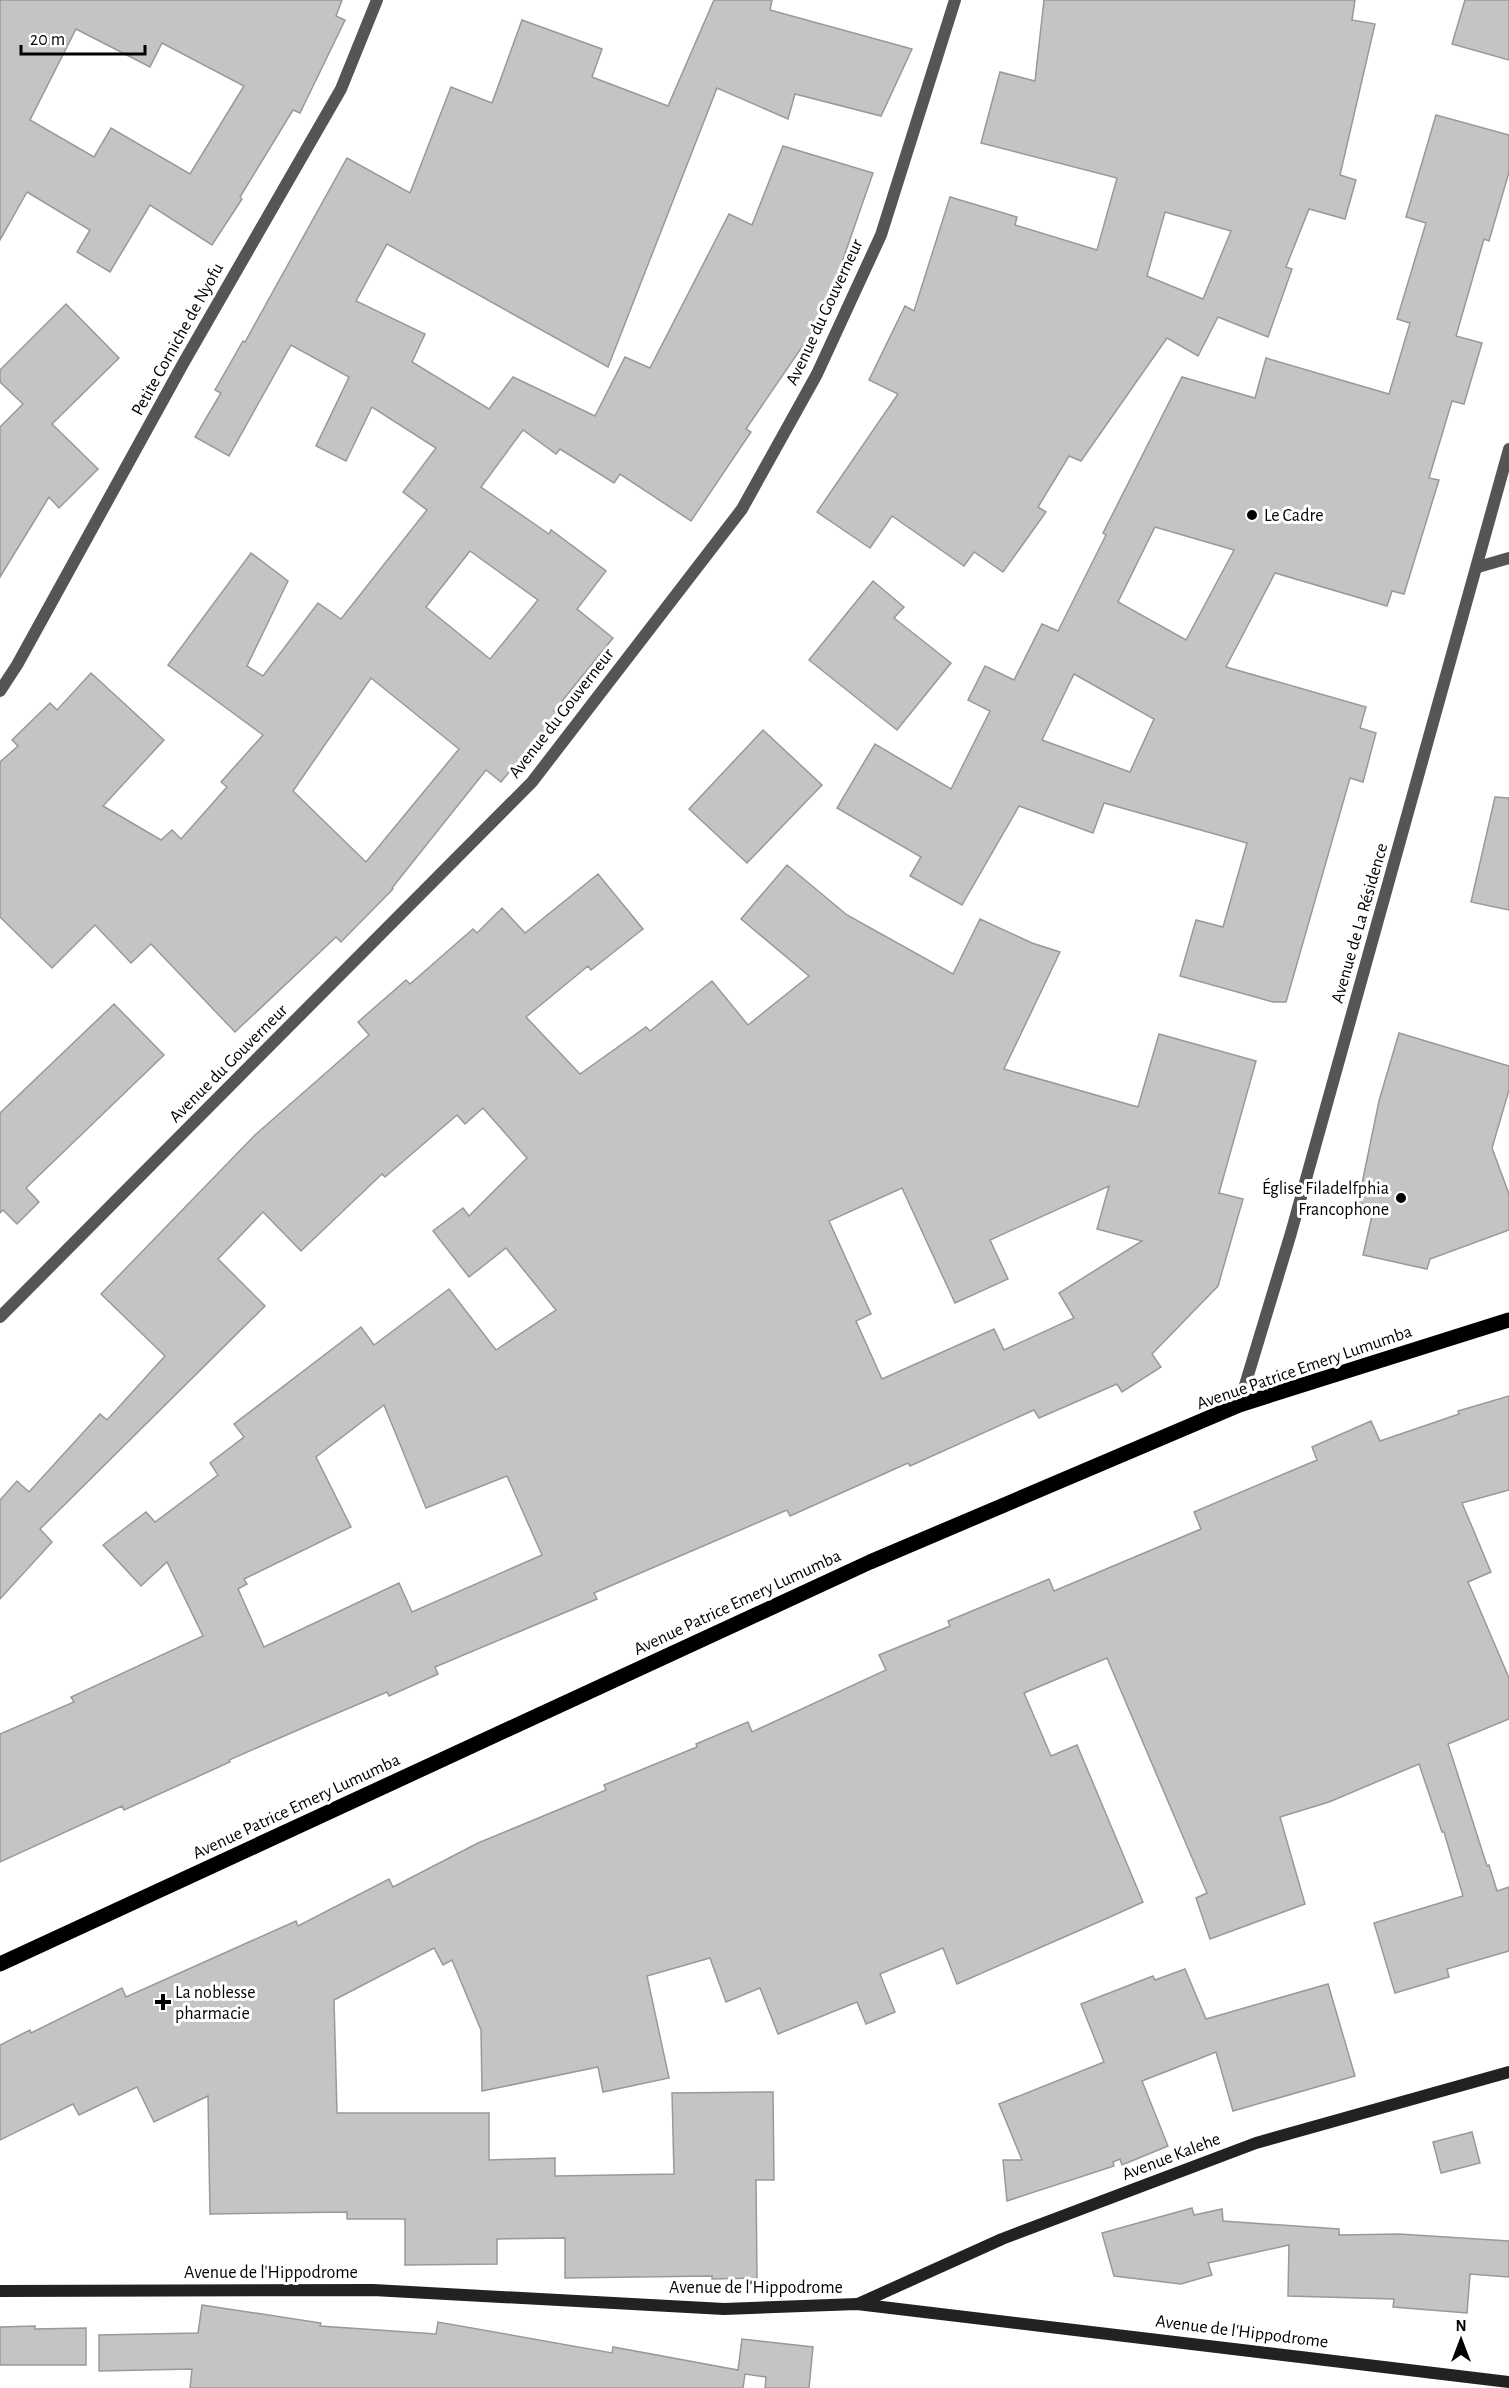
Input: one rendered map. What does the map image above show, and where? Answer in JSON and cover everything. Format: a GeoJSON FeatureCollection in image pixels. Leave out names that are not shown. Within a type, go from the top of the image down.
{"type":"FeatureCollection","features":[{"type":"Feature","properties":{"kind":"main road","name":"Avenue Patrice Emery Lumumba"},"geometry":{"type":"LineString","coordinates":[[0,1964],[870,1562],[1239,1406],[1509,1320]]}},
{"type":"Feature","properties":{"kind":"street","name":"Petite Corniche de Nyofu"},"geometry":{"type":"LineString","coordinates":[[0,691],[17,665],[184,362],[340,88],[377,0]]}},
{"type":"Feature","properties":{"kind":"street","name":"Avenue du Gouverneur"},"geometry":{"type":"LineString","coordinates":[[0,1317],[532,782],[742,508],[817,374],[881,235],[955,0]]}},
{"type":"Feature","properties":{"kind":"street","name":"Avenue de La Résidence"},"geometry":{"type":"LineString","coordinates":[[1239,1406],[1291,1233],[1509,449]]}},
{"type":"Feature","properties":{"kind":"street"},"geometry":{"type":"LineString","coordinates":[[1478,567],[1509,558]]}},
{"type":"Feature","properties":{"kind":"street","name":"Avenue Kalehe"},"geometry":{"type":"LineString","coordinates":[[857,2304],[1002,2239],[1256,2143],[1509,2072]]}},
{"type":"Feature","properties":{"kind":"street","name":"Avenue de l'Hippodrome"},"geometry":{"type":"LineString","coordinates":[[0,2291],[373,2290],[724,2308],[857,2304],[1509,2382]]}},
{"type":"Feature","properties":{"kind":"building"},"geometry":{"type":"Polygon","coordinates":[[[0,0],[342,0],[336,16],[345,20],[300,113],[293,110],[240,197],[242,199],[212,245],[150,205],[110,272],[77,252],[90,230],[27,192],[0,240],[0,0]],[[76,29],[30,120],[94,157],[111,128],[190,174],[244,86],[162,43],[150,67],[76,29]]]}},
{"type":"Feature","properties":{"kind":"building"},"geometry":{"type":"Polygon","coordinates":[[[714,0],[772,0],[770,10],[912,49],[881,116],[795,94],[788,119],[717,88],[608,367],[387,244],[356,301],[425,334],[412,362],[489,409],[513,377],[595,416],[625,357],[650,368],[729,214],[752,225],[783,146],[873,173],[823,317],[811,343],[806,341],[746,429],[751,432],[691,521],[620,474],[614,483],[560,449],[556,454],[523,430],[481,487],[549,534],[551,530],[606,571],[577,609],[613,638],[554,711],[558,713],[501,782],[486,770],[393,889],[341,942],[336,937],[235,1032],[151,944],[131,963],[95,925],[52,968],[0,917],[0,762],[18,746],[12,740],[50,703],[57,710],[91,673],[164,740],[103,806],[161,840],[172,830],[181,839],[227,787],[221,782],[263,735],[168,665],[251,553],[288,581],[247,666],[263,676],[318,603],[341,619],[427,510],[403,492],[436,448],[372,407],[346,461],[316,446],[349,377],[291,345],[229,456],[195,437],[221,393],[215,390],[243,341],[245,342],[347,158],[410,193],[451,87],[492,103],[522,20],[602,49],[592,77],[668,106],[714,0]],[[470,551],[426,607],[490,659],[538,600],[470,551]],[[371,678],[293,791],[366,862],[459,749],[371,678]]]}},
{"type":"Feature","properties":{"kind":"building"},"geometry":{"type":"Polygon","coordinates":[[[1044,0],[1355,0],[1352,20],[1375,24],[1340,175],[1356,180],[1345,219],[1309,209],[1286,267],[1292,269],[1268,337],[1218,317],[1198,356],[1167,338],[1081,461],[1069,456],[1038,507],[1046,512],[1003,572],[974,552],[964,566],[892,516],[870,548],[817,512],[898,394],[869,380],[905,306],[914,311],[950,197],[1017,217],[1015,225],[1097,250],[1117,178],[981,143],[1000,72],[1035,81],[1044,0]],[[1165,212],[1147,276],[1203,299],[1231,231],[1165,212]]]}},
{"type":"Feature","properties":{"kind":"building"},"geometry":{"type":"Polygon","coordinates":[[[1465,0],[1509,0],[1509,60],[1452,44],[1465,0]]]}},
{"type":"Feature","properties":{"kind":"building"},"geometry":{"type":"Polygon","coordinates":[[[1436,115],[1509,135],[1509,172],[1489,241],[1484,239],[1456,336],[1482,343],[1464,404],[1452,401],[1429,478],[1439,480],[1404,594],[1392,591],[1387,606],[1275,573],[1226,667],[1366,707],[1360,728],[1376,733],[1363,782],[1350,778],[1286,1002],[1273,1002],[1180,976],[1196,920],[1223,927],[1247,843],[1104,803],[1093,833],[1019,806],[962,905],[910,876],[921,857],[837,808],[875,744],[951,789],[990,711],[968,700],[985,666],[1014,680],[1042,624],[1058,631],[1106,535],[1103,533],[1182,377],[1255,398],[1266,358],[1389,394],[1410,323],[1397,319],[1426,223],[1406,217],[1436,115]],[[1155,527],[1118,602],[1186,640],[1234,550],[1155,527]],[[1074,674],[1042,740],[1130,772],[1154,719],[1074,674]]]}},
{"type":"Feature","properties":{"kind":"building"},"geometry":{"type":"Polygon","coordinates":[[[66,304],[119,358],[52,424],[98,469],[59,508],[49,497],[0,577],[0,427],[23,404],[0,382],[0,370],[66,304]]]}},
{"type":"Feature","properties":{"kind":"building"},"geometry":{"type":"Polygon","coordinates":[[[873,581],[904,607],[894,618],[951,663],[897,730],[809,660],[873,581]]]}},
{"type":"Feature","properties":{"kind":"building"},"geometry":{"type":"Polygon","coordinates":[[[763,730],[822,785],[747,863],[689,809],[763,730]]]}},
{"type":"Feature","properties":{"kind":"building"},"geometry":{"type":"Polygon","coordinates":[[[1495,797],[1509,798],[1509,910],[1471,902],[1495,797]]]}},
{"type":"Feature","properties":{"kind":"building"},"geometry":{"type":"Polygon","coordinates":[[[787,865],[847,915],[953,974],[980,919],[1032,943],[1060,952],[1004,1069],[1138,1107],[1159,1034],[1256,1061],[1219,1193],[1243,1199],[1218,1286],[1152,1354],[1161,1367],[1122,1392],[1117,1384],[1039,1418],[1034,1410],[910,1466],[908,1463],[790,1516],[787,1510],[594,1593],[597,1599],[435,1667],[438,1674],[389,1696],[387,1692],[314,1723],[124,1810],[122,1806],[0,1862],[0,1734],[74,1702],[71,1697],[203,1636],[167,1562],[141,1586],[103,1545],[146,1512],[155,1522],[218,1475],[210,1463],[244,1437],[234,1424],[361,1327],[374,1345],[449,1289],[496,1350],[556,1310],[506,1248],[469,1277],[433,1231],[463,1208],[469,1216],[527,1158],[483,1108],[465,1124],[457,1115],[385,1177],[382,1174],[301,1251],[263,1212],[218,1259],[265,1306],[40,1529],[52,1542],[0,1599],[0,1500],[17,1481],[29,1492],[100,1414],[107,1420],[165,1356],[101,1294],[255,1135],[369,1035],[358,1022],[406,980],[410,984],[473,929],[477,933],[502,908],[525,933],[598,874],[643,929],[591,970],[588,966],[526,1017],[580,1074],[646,1027],[650,1031],[712,981],[748,1025],[809,976],[741,919],[787,865]],[[1109,1186],[990,1240],[1008,1279],[955,1303],[902,1188],[829,1221],[871,1314],[856,1321],[882,1379],[994,1329],[1004,1350],[1074,1318],[1059,1293],[1142,1241],[1097,1229],[1109,1186]],[[384,1405],[316,1457],[351,1527],[244,1579],[247,1584],[238,1589],[264,1647],[399,1583],[412,1612],[542,1555],[507,1476],[426,1508],[384,1405]]]}},
{"type":"Feature","properties":{"kind":"building"},"geometry":{"type":"Polygon","coordinates":[[[114,1004],[164,1055],[26,1188],[39,1202],[17,1224],[3,1210],[0,1213],[0,1113],[114,1004]]]}},
{"type":"Feature","properties":{"kind":"building"},"geometry":{"type":"Polygon","coordinates":[[[1399,1033],[1509,1066],[1509,1090],[1492,1148],[1509,1194],[1509,1230],[1430,1259],[1427,1269],[1363,1255],[1374,1207],[1358,1203],[1379,1101],[1399,1033]]]}},
{"type":"Feature","properties":{"kind":"building"},"geometry":{"type":"Polygon","coordinates":[[[1509,1396],[1509,1490],[1462,1503],[1491,1572],[1468,1582],[1509,1678],[1509,1719],[1448,1744],[1497,1891],[1509,1887],[1509,1951],[1447,1969],[1449,1977],[1395,1993],[1374,1923],[1463,1896],[1444,1832],[1442,1832],[1419,1764],[1329,1802],[1280,1817],[1305,1904],[1210,1939],[1196,1898],[1207,1893],[1107,1658],[1024,1693],[1051,1756],[1077,1745],[1143,1902],[1110,1917],[957,1984],[943,1948],[880,1974],[895,2012],[866,2024],[857,2002],[778,2034],[760,1988],[726,2002],[710,1958],[647,1976],[669,2078],[603,2092],[598,2067],[482,2091],[481,2030],[452,1960],[443,1965],[434,1948],[334,2000],[337,2113],[489,2113],[489,2160],[555,2158],[555,2176],[674,2174],[672,2093],[773,2092],[774,2180],[756,2180],[757,2278],[712,2279],[712,2276],[565,2278],[565,2238],[497,2239],[497,2264],[405,2265],[405,2219],[347,2219],[347,2212],[210,2214],[208,2096],[154,2122],[137,2087],[79,2115],[73,2104],[0,2140],[0,2045],[30,2030],[31,2033],[122,1988],[126,1997],[296,1921],[298,1926],[389,1879],[393,1887],[478,1843],[606,1790],[604,1785],[697,1747],[696,1744],[748,1722],[752,1732],[886,1670],[879,1655],[950,1626],[948,1621],[1049,1579],[1054,1591],[1201,1529],[1194,1512],[1317,1460],[1312,1447],[1371,1421],[1380,1441],[1459,1414],[1458,1411],[1509,1396]]]}},
{"type":"Feature","properties":{"kind":"building"},"geometry":{"type":"Polygon","coordinates":[[[1185,1969],[1206,2019],[1328,1984],[1355,2076],[1233,2111],[1216,2052],[1142,2081],[1168,2146],[1122,2165],[1120,2159],[1113,2162],[1114,2166],[1007,2201],[1003,2160],[1022,2160],[999,2104],[1104,2062],[1081,2004],[1153,1976],[1155,1980],[1185,1969]]]}},
{"type":"Feature","properties":{"kind":"building"},"geometry":{"type":"Polygon","coordinates":[[[1472,2132],[1480,2163],[1441,2173],[1433,2142],[1472,2132]]]}},
{"type":"Feature","properties":{"kind":"building"},"geometry":{"type":"Polygon","coordinates":[[[1192,2208],[1194,2215],[1222,2209],[1223,2221],[1339,2229],[1339,2235],[1399,2234],[1509,2241],[1509,2277],[1470,2274],[1467,2313],[1393,2307],[1394,2299],[1288,2296],[1289,2245],[1208,2263],[1212,2275],[1181,2284],[1114,2276],[1102,2233],[1192,2208]]]}},
{"type":"Feature","properties":{"kind":"building"},"geometry":{"type":"Polygon","coordinates":[[[202,2305],[321,2323],[320,2326],[436,2334],[438,2322],[612,2353],[613,2347],[738,2370],[742,2339],[813,2347],[809,2388],[765,2388],[766,2377],[745,2374],[743,2388],[190,2388],[192,2369],[99,2371],[99,2335],[198,2333],[202,2305]]]}},
{"type":"Feature","properties":{"kind":"building"},"geometry":{"type":"Polygon","coordinates":[[[35,2326],[35,2329],[86,2328],[86,2365],[0,2365],[0,2327],[35,2326]]]}},
{"type":"Feature","properties":{"kind":"place","name":"Le Cadre"},"geometry":{"type":"Point","coordinates":[1252,515]}},
{"type":"Feature","properties":{"kind":"place","name":"Église Filadelfphia Francophone"},"geometry":{"type":"Point","coordinates":[1401,1198]}},
{"type":"Feature","properties":{"kind":"place","name":"La noblesse pharmacie"},"geometry":{"type":"Point","coordinates":[163,2002]}}]}
